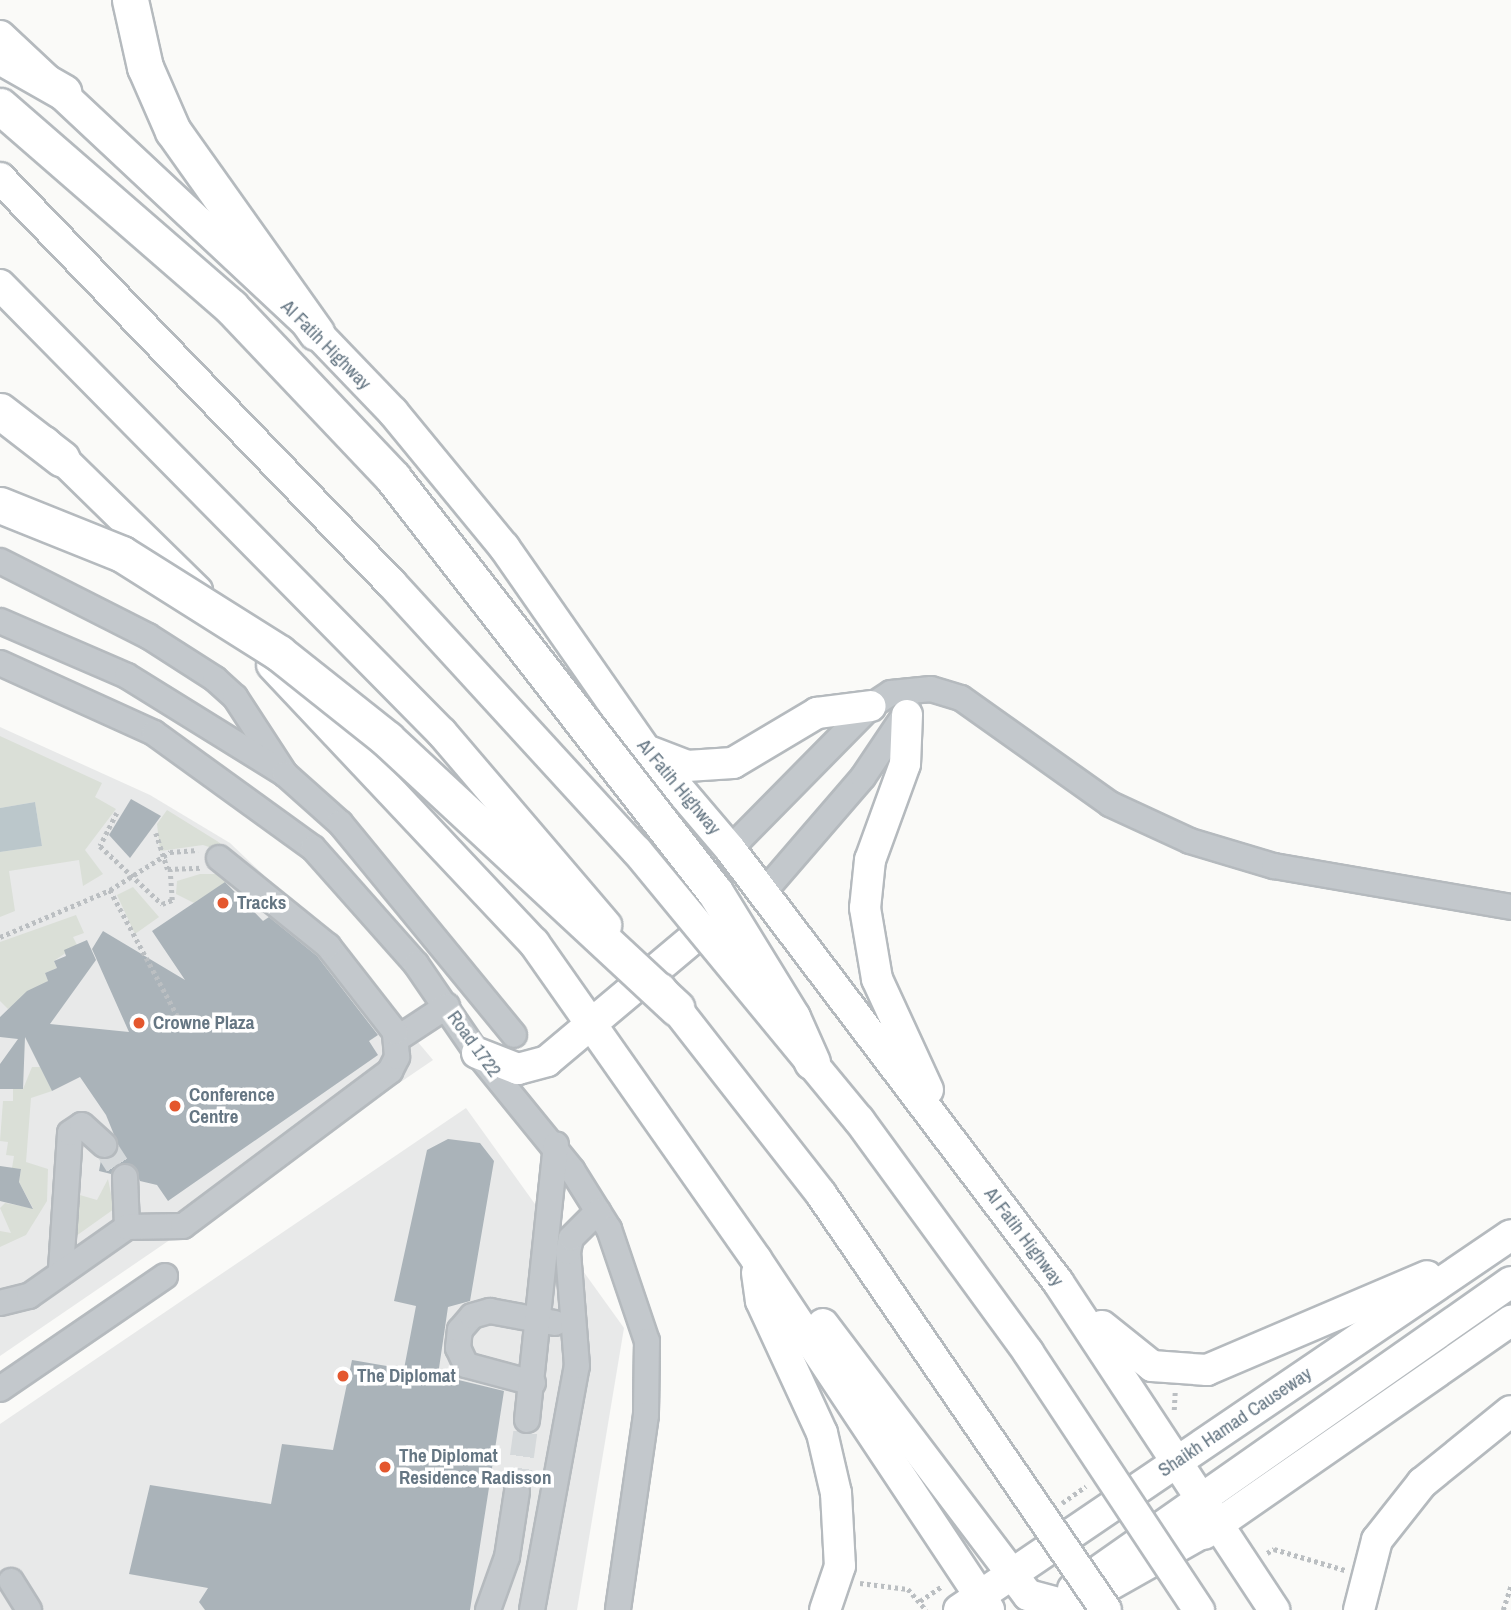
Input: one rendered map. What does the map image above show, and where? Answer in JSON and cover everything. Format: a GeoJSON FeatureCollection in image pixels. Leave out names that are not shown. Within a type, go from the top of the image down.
{"type":"FeatureCollection","features":[{"type":"Feature","properties":{"kind":"highway"},"geometry":{"type":"LineString","coordinates":[[130,0],[145,67],[173,131],[316,332]]}},
{"type":"Feature","properties":{"kind":"highway"},"geometry":{"type":"LineString","coordinates":[[0,56],[63,92]]}},
{"type":"Feature","properties":{"kind":"highway"},"geometry":{"type":"LineString","coordinates":[[0,106],[231,307],[393,478],[715,892],[792,1017],[812,1062]]}},
{"type":"Feature","properties":{"kind":"highway"},"geometry":{"type":"LineString","coordinates":[[0,411],[62,459]]}},
{"type":"Feature","properties":{"kind":"highway"},"geometry":{"type":"LineString","coordinates":[[0,505],[122,554],[279,653],[387,739],[677,1008]]}},
{"type":"Feature","properties":{"kind":"main road","name":"Al Fatih Highway"},"geometry":{"type":"LineString","coordinates":[[0,36],[63,92],[316,332],[393,412],[504,547],[645,749],[737,859],[1058,1282],[1220,1523],[1274,1610]]}},
{"type":"Feature","properties":{"kind":"main road"},"geometry":{"type":"LineString","coordinates":[[0,178],[450,646],[637,851],[812,1062],[1021,1342],[1199,1610]]}},
{"type":"Feature","properties":{"kind":"main road"},"geometry":{"type":"LineString","coordinates":[[0,285],[442,733],[677,1008],[821,1194],[1105,1610]]}},
{"type":"Feature","properties":{"kind":"main road"},"geometry":{"type":"LineString","coordinates":[[0,400],[357,748],[534,943],[756,1259],[976,1605]]}},
{"type":"Feature","properties":{"kind":"main road"},"geometry":{"type":"LineString","coordinates":[[911,702],[905,764],[870,860],[866,932],[877,979],[951,1141]]}},
{"type":"Feature","properties":{"kind":"main road"},"geometry":{"type":"LineString","coordinates":[[645,749],[687,766],[725,764],[817,713],[871,706]]}},
{"type":"Feature","properties":{"kind":"main road"},"geometry":{"type":"LineString","coordinates":[[477,1054],[504,1067],[533,1067],[561,1051],[590,1020],[703,935],[737,859]]}},
{"type":"Feature","properties":{"kind":"main road","name":"Shaikh Hamad Causeway"},"geometry":{"type":"LineString","coordinates":[[976,1605],[1008,1576],[1511,1235]]}},
{"type":"Feature","properties":{"kind":"main road"},"geometry":{"type":"LineString","coordinates":[[1058,1282],[1136,1357],[1175,1372],[1239,1360],[1476,1258]]}},
{"type":"Feature","properties":{"kind":"main road"},"geometry":{"type":"LineString","coordinates":[[756,1259],[790,1281],[1008,1576],[1028,1595],[1054,1606],[1098,1594],[1220,1523]]}},
{"type":"Feature","properties":{"kind":"main road"},"geometry":{"type":"LineString","coordinates":[[756,1259],[761,1301],[822,1433],[836,1493],[835,1580],[825,1610]]}},
{"type":"Feature","properties":{"kind":"main road"},"geometry":{"type":"LineString","coordinates":[[1054,1606],[1201,1496],[1511,1282]]}},
{"type":"Feature","properties":{"kind":"main road"},"geometry":{"type":"LineString","coordinates":[[1094,1610],[1511,1321]]}},
{"type":"Feature","properties":{"kind":"main road"},"geometry":{"type":"LineString","coordinates":[[1359,1610],[1367,1569],[1377,1540],[1422,1483],[1511,1411]]}},
{"type":"Feature","properties":{"kind":"street"},"geometry":{"type":"LineString","coordinates":[[0,561],[148,636],[215,678],[241,705],[285,774]]}},
{"type":"Feature","properties":{"kind":"street"},"geometry":{"type":"LineString","coordinates":[[0,621],[127,676],[285,774],[340,823],[514,1035]]}},
{"type":"Feature","properties":{"kind":"street","name":"Road 1722"},"geometry":{"type":"LineString","coordinates":[[0,663],[154,733],[313,848],[447,1006],[477,1054],[556,1145],[598,1211],[647,1341],[646,1415],[618,1610]]}},
{"type":"Feature","properties":{"kind":"street"},"geometry":{"type":"LineString","coordinates":[[737,859],[871,706],[891,693],[911,702],[956,695],[1082,787],[1190,841],[1274,866],[1511,907]]}},
{"type":"Feature","properties":{"kind":"street"},"geometry":{"type":"LineString","coordinates":[[763,893],[863,777],[911,702]]}},
{"type":"Feature","properties":{"kind":"street"},"geometry":{"type":"LineString","coordinates":[[313,848],[340,823]]}},
{"type":"Feature","properties":{"kind":"street"},"geometry":{"type":"LineString","coordinates":[[219,858],[328,946],[397,1039]]}},
{"type":"Feature","properties":{"kind":"street"},"geometry":{"type":"LineString","coordinates":[[0,1303],[29,1296],[61,1269],[127,1227],[183,1226],[390,1071],[397,1039],[447,1006]]}},
{"type":"Feature","properties":{"kind":"street"},"geometry":{"type":"LineString","coordinates":[[61,1269],[70,1133],[82,1125],[104,1145]]}},
{"type":"Feature","properties":{"kind":"street"},"geometry":{"type":"LineString","coordinates":[[527,1420],[541,1320],[556,1145]]}},
{"type":"Feature","properties":{"kind":"street"},"geometry":{"type":"LineString","coordinates":[[125,1177],[127,1227]]}},
{"type":"Feature","properties":{"kind":"street"},"geometry":{"type":"LineString","coordinates":[[532,1610],[542,1569],[577,1366],[576,1326],[568,1252],[572,1238],[598,1211]]}},
{"type":"Feature","properties":{"kind":"street"},"geometry":{"type":"LineString","coordinates":[[0,1389],[165,1276]]}},
{"type":"Feature","properties":{"kind":"street"},"geometry":{"type":"LineString","coordinates":[[533,1383],[474,1370],[461,1357],[457,1339],[465,1322],[481,1312],[576,1326]]}},
{"type":"Feature","properties":{"kind":"street"},"geometry":{"type":"LineString","coordinates":[[488,1610],[505,1563],[517,1492]]}},
{"type":"Feature","properties":{"kind":"street"},"geometry":{"type":"LineString","coordinates":[[505,1563],[521,1578],[542,1569]]}},
{"type":"Feature","properties":{"kind":"street"},"geometry":{"type":"LineString","coordinates":[[12,1581],[29,1610]]}},
{"type":"Feature","properties":{"kind":"path"},"geometry":{"type":"LineString","coordinates":[[117,813],[100,846],[162,904],[172,900],[170,870]]}},
{"type":"Feature","properties":{"kind":"path"},"geometry":{"type":"LineString","coordinates":[[0,937],[134,878],[161,863],[170,852],[198,850],[208,858],[200,868],[170,870],[161,863],[156,833]]}},
{"type":"Feature","properties":{"kind":"path"},"geometry":{"type":"LineString","coordinates":[[110,890],[184,1028]]}},
{"type":"Feature","properties":{"kind":"path"},"geometry":{"type":"LineString","coordinates":[[1174,1416],[1175,1372]]}},
{"type":"Feature","properties":{"kind":"path"},"geometry":{"type":"LineString","coordinates":[[1258,1558],[1274,1549],[1345,1570],[1367,1569]]}},
{"type":"Feature","properties":{"kind":"path"},"geometry":{"type":"LineString","coordinates":[[835,1580],[908,1589],[926,1610]]}},
{"type":"Feature","properties":{"kind":"path"},"geometry":{"type":"LineString","coordinates":[[1503,1610],[1511,1586]]}},
{"type":"Feature","properties":{"kind":"shaded area"},"geometry":{"type":"Polygon","coordinates":[[[0,727],[150,795],[230,843],[332,940],[433,1060],[0,1356],[0,727]]]}},
{"type":"Feature","properties":{"kind":"shaded area"},"geometry":{"type":"Polygon","coordinates":[[[0,736],[102,783],[95,797],[116,809],[85,850],[103,874],[83,886],[79,860],[9,871],[15,911],[0,917],[0,852],[42,846],[35,802],[0,808],[0,736]]]}},
{"type":"Feature","properties":{"kind":"shaded area"},"geometry":{"type":"Polygon","coordinates":[[[35,802],[42,846],[0,852],[0,808],[35,802]]]}},
{"type":"Feature","properties":{"kind":"shaded area"},"geometry":{"type":"Polygon","coordinates":[[[167,810],[239,857],[203,845],[160,851],[157,824],[167,810]]]}},
{"type":"Feature","properties":{"kind":"shaded area"},"geometry":{"type":"Polygon","coordinates":[[[200,874],[234,877],[194,903],[176,894],[177,881],[200,874]]]}},
{"type":"Feature","properties":{"kind":"shaded area"},"geometry":{"type":"Polygon","coordinates":[[[133,887],[159,917],[135,934],[117,895],[133,887]]]}},
{"type":"Feature","properties":{"kind":"shaded area"},"geometry":{"type":"Polygon","coordinates":[[[76,915],[84,933],[73,937],[77,945],[54,961],[57,968],[45,973],[48,981],[8,1009],[0,1001],[0,942],[76,915]]]}},
{"type":"Feature","properties":{"kind":"shaded area"},"geometry":{"type":"Polygon","coordinates":[[[32,1067],[40,1067],[52,1091],[31,1098],[26,1162],[48,1169],[47,1201],[26,1235],[0,1247],[0,1231],[11,1233],[0,1208],[5,1203],[33,1208],[19,1182],[21,1169],[12,1168],[14,1156],[6,1155],[8,1142],[0,1141],[3,1101],[13,1101],[13,1089],[23,1089],[32,1067]]]}},
{"type":"Feature","properties":{"kind":"shaded area","name":"The Diplomat"},"geometry":{"type":"Polygon","coordinates":[[[466,1108],[624,1328],[577,1610],[0,1610],[0,1424],[466,1108]]]}},
{"type":"Feature","properties":{"kind":"shaded area"},"geometry":{"type":"Polygon","coordinates":[[[108,1179],[114,1209],[76,1236],[73,1193],[97,1200],[108,1179]]]}},
{"type":"Feature","properties":{"kind":"building"},"geometry":{"type":"Polygon","coordinates":[[[131,799],[161,816],[130,858],[109,835],[131,799]]]}},
{"type":"Feature","properties":{"kind":"building"},"geometry":{"type":"Polygon","coordinates":[[[225,882],[263,921],[269,917],[317,956],[378,1035],[369,1041],[378,1055],[168,1201],[157,1185],[140,1181],[131,1164],[118,1164],[111,1174],[99,1171],[101,1160],[119,1147],[106,1115],[80,1077],[52,1091],[25,1037],[23,1089],[0,1089],[0,1064],[18,1039],[0,1037],[0,1017],[27,991],[48,981],[45,973],[57,968],[54,961],[66,956],[64,950],[87,940],[96,960],[50,1024],[129,1032],[92,949],[103,931],[185,980],[152,931],[225,882]]]}},
{"type":"Feature","properties":{"kind":"building","name":"The Diplomat Residence Radisson"},"geometry":{"type":"Polygon","coordinates":[[[448,1139],[480,1143],[494,1161],[470,1301],[448,1307],[438,1375],[504,1391],[470,1610],[205,1610],[199,1602],[208,1588],[129,1574],[150,1485],[271,1504],[282,1444],[333,1450],[352,1360],[404,1369],[416,1306],[394,1301],[427,1150],[448,1139]]]}},
{"type":"Feature","properties":{"kind":"building"},"geometry":{"type":"Polygon","coordinates":[[[0,1166],[21,1169],[19,1182],[33,1209],[0,1201],[0,1166]]]}},
{"type":"Feature","properties":{"kind":"tunnel"},"geometry":{"type":"LineString","coordinates":[[104,1145],[125,1177]]}},
{"type":"Feature","properties":{"kind":"tunnel"},"geometry":{"type":"LineString","coordinates":[[517,1492],[527,1420]]}},
{"type":"Feature","properties":{"kind":"place","name":"Tracks"},"geometry":{"type":"Point","coordinates":[223,903]}},
{"type":"Feature","properties":{"kind":"place","name":"Crowne Plaza"},"geometry":{"type":"Point","coordinates":[139,1023]}},
{"type":"Feature","properties":{"kind":"place","name":"Conference Centre"},"geometry":{"type":"Point","coordinates":[175,1106]}},
{"type":"Feature","properties":{"kind":"place","name":"The Diplomat"},"geometry":{"type":"Point","coordinates":[343,1376]}},
{"type":"Feature","properties":{"kind":"place","name":"The Diplomat Residence Radisson"},"geometry":{"type":"Point","coordinates":[385,1467]}}]}
